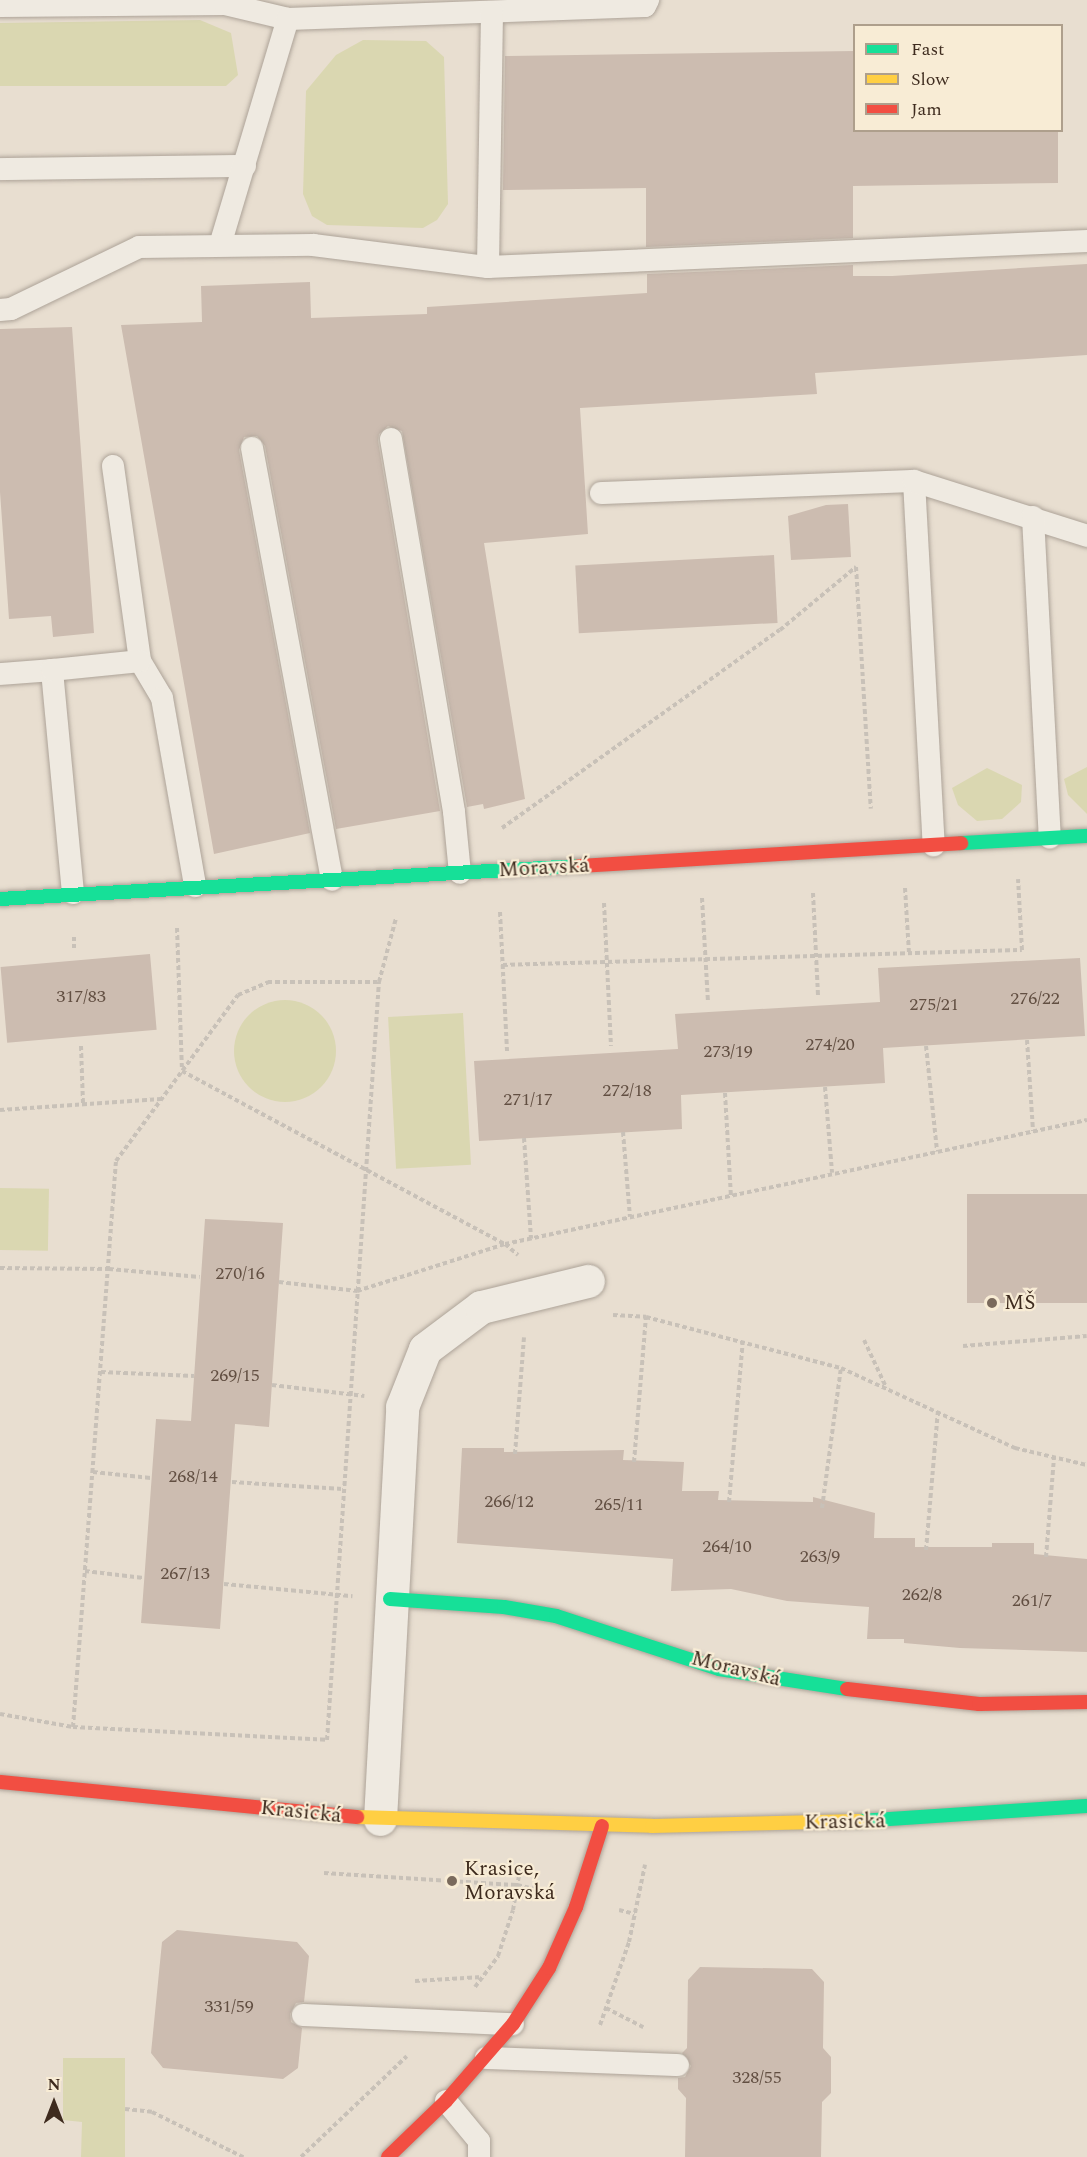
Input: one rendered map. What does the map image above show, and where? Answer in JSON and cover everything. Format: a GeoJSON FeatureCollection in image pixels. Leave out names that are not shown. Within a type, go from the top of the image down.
{"type":"FeatureCollection","features":[{"type":"Feature","properties":{"kind":"street","name":"Moravská"},"geometry":{"type":"LineString","coordinates":[[0,899],[1087,836]]}},
{"type":"Feature","properties":{"kind":"street"},"geometry":{"type":"LineString","coordinates":[[380,1820],[402,1407],[425,1349],[482,1307],[588,1281]]}},
{"type":"Feature","properties":{"kind":"street","name":"Moravská"},"geometry":{"type":"LineString","coordinates":[[390,1599],[504,1607],[556,1616],[719,1669],[784,1682],[979,1704],[1087,1702]]}},
{"type":"Feature","properties":{"kind":"street","name":"Krasická"},"geometry":{"type":"LineString","coordinates":[[0,1782],[380,1820],[602,1826],[897,1820],[1087,1806]]}},
{"type":"Feature","properties":{"kind":"street"},"geometry":{"type":"LineString","coordinates":[[388,2157],[446,2101],[486,2058],[513,2024],[549,1968],[578,1900],[602,1826]]}},
{"type":"Feature","properties":{"kind":"lane"},"geometry":{"type":"LineString","coordinates":[[0,6],[225,4],[288,19],[645,6],[648,0]]}},
{"type":"Feature","properties":{"kind":"lane"},"geometry":{"type":"LineString","coordinates":[[488,267],[492,12]]}},
{"type":"Feature","properties":{"kind":"lane"},"geometry":{"type":"LineString","coordinates":[[220,245],[288,19]]}},
{"type":"Feature","properties":{"kind":"lane"},"geometry":{"type":"LineString","coordinates":[[0,169],[245,166]]}},
{"type":"Feature","properties":{"kind":"lane"},"geometry":{"type":"LineString","coordinates":[[0,310],[11,309],[139,247],[313,244],[488,267],[1087,241]]}},
{"type":"Feature","properties":{"kind":"lane"},"geometry":{"type":"LineString","coordinates":[[391,439],[454,812],[460,873]]}},
{"type":"Feature","properties":{"kind":"lane"},"geometry":{"type":"LineString","coordinates":[[252,448],[332,880]]}},
{"type":"Feature","properties":{"kind":"lane"},"geometry":{"type":"LineString","coordinates":[[113,466],[140,660],[162,698],[195,886]]}},
{"type":"Feature","properties":{"kind":"lane"},"geometry":{"type":"LineString","coordinates":[[601,494],[914,481],[1087,536]]}},
{"type":"Feature","properties":{"kind":"lane"},"geometry":{"type":"LineString","coordinates":[[914,481],[934,845]]}},
{"type":"Feature","properties":{"kind":"lane"},"geometry":{"type":"LineString","coordinates":[[1033,518],[1050,838]]}},
{"type":"Feature","properties":{"kind":"lane"},"geometry":{"type":"LineString","coordinates":[[0,674],[140,660]]}},
{"type":"Feature","properties":{"kind":"lane"},"geometry":{"type":"LineString","coordinates":[[52,670],[73,893]]}},
{"type":"Feature","properties":{"kind":"lane"},"geometry":{"type":"LineString","coordinates":[[303,2015],[513,2024]]}},
{"type":"Feature","properties":{"kind":"lane"},"geometry":{"type":"LineString","coordinates":[[486,2058],[678,2065]]}},
{"type":"Feature","properties":{"kind":"lane"},"geometry":{"type":"LineString","coordinates":[[446,2101],[479,2141],[479,2157]]}},
{"type":"Feature","properties":{"kind":"path"},"geometry":{"type":"LineString","coordinates":[[507,1052],[499,831],[780,630],[856,567],[873,849]]}},
{"type":"Feature","properties":{"kind":"path"},"geometry":{"type":"LineString","coordinates":[[503,965],[1022,950],[1018,867]]}},
{"type":"Feature","properties":{"kind":"path"},"geometry":{"type":"LineString","coordinates":[[905,885],[909,953]]}},
{"type":"Feature","properties":{"kind":"path"},"geometry":{"type":"LineString","coordinates":[[702,887],[708,1002]]}},
{"type":"Feature","properties":{"kind":"path"},"geometry":{"type":"LineString","coordinates":[[813,891],[818,997]]}},
{"type":"Feature","properties":{"kind":"path"},"geometry":{"type":"LineString","coordinates":[[603,892],[612,1046]]}},
{"type":"Feature","properties":{"kind":"path"},"geometry":{"type":"LineString","coordinates":[[0,1714],[73,1728],[327,1740],[364,1171],[379,982],[399,906]]}},
{"type":"Feature","properties":{"kind":"path"},"geometry":{"type":"LineString","coordinates":[[177,926],[182,1071]]}},
{"type":"Feature","properties":{"kind":"path"},"geometry":{"type":"LineString","coordinates":[[73,1728],[116,1161],[238,995],[268,982],[379,982]]}},
{"type":"Feature","properties":{"kind":"path"},"geometry":{"type":"LineString","coordinates":[[1027,1040],[1033,1131]]}},
{"type":"Feature","properties":{"kind":"path"},"geometry":{"type":"LineString","coordinates":[[81,1046],[83,1104]]}},
{"type":"Feature","properties":{"kind":"path"},"geometry":{"type":"LineString","coordinates":[[926,1046],[936,1151]]}},
{"type":"Feature","properties":{"kind":"path"},"geometry":{"type":"LineString","coordinates":[[182,1071],[364,1171],[505,1244],[1087,1120]]}},
{"type":"Feature","properties":{"kind":"path"},"geometry":{"type":"LineString","coordinates":[[825,1086],[832,1173]]}},
{"type":"Feature","properties":{"kind":"path"},"geometry":{"type":"LineString","coordinates":[[725,1093],[731,1196]]}},
{"type":"Feature","properties":{"kind":"path"},"geometry":{"type":"LineString","coordinates":[[0,1110],[161,1099]]}},
{"type":"Feature","properties":{"kind":"path"},"geometry":{"type":"LineString","coordinates":[[623,1132],[630,1217]]}},
{"type":"Feature","properties":{"kind":"path"},"geometry":{"type":"LineString","coordinates":[[524,1138],[531,1239]]}},
{"type":"Feature","properties":{"kind":"path"},"geometry":{"type":"LineString","coordinates":[[0,1268],[109,1269],[200,1277]]}},
{"type":"Feature","properties":{"kind":"path"},"geometry":{"type":"LineString","coordinates":[[279,1282],[357,1291]]}},
{"type":"Feature","properties":{"kind":"path"},"geometry":{"type":"LineString","coordinates":[[603,1314],[646,1317],[742,1340],[841,1368],[1015,1448],[1087,1465]]}},
{"type":"Feature","properties":{"kind":"path"},"geometry":{"type":"LineString","coordinates":[[634,1461],[646,1317]]}},
{"type":"Feature","properties":{"kind":"path"},"geometry":{"type":"LineString","coordinates":[[515,1454],[525,1325]]}},
{"type":"Feature","properties":{"kind":"path"},"geometry":{"type":"LineString","coordinates":[[963,1346],[1087,1336]]}},
{"type":"Feature","properties":{"kind":"path"},"geometry":{"type":"LineString","coordinates":[[729,1502],[742,1340]]}},
{"type":"Feature","properties":{"kind":"path"},"geometry":{"type":"LineString","coordinates":[[864,1340],[887,1388]]}},
{"type":"Feature","properties":{"kind":"path"},"geometry":{"type":"LineString","coordinates":[[822,1508],[841,1368]]}},
{"type":"Feature","properties":{"kind":"path"},"geometry":{"type":"LineString","coordinates":[[100,1372],[194,1376]]}},
{"type":"Feature","properties":{"kind":"path"},"geometry":{"type":"LineString","coordinates":[[272,1385],[350,1392],[402,1407]]}},
{"type":"Feature","properties":{"kind":"path"},"geometry":{"type":"LineString","coordinates":[[926,1550],[938,1411]]}},
{"type":"Feature","properties":{"kind":"path"},"geometry":{"type":"LineString","coordinates":[[1046,1557],[1054,1458]]}},
{"type":"Feature","properties":{"kind":"path"},"geometry":{"type":"LineString","coordinates":[[93,1472],[151,1478]]}},
{"type":"Feature","properties":{"kind":"path"},"geometry":{"type":"LineString","coordinates":[[232,1482],[343,1489]]}},
{"type":"Feature","properties":{"kind":"path"},"geometry":{"type":"LineString","coordinates":[[85,1571],[144,1578]]}},
{"type":"Feature","properties":{"kind":"path"},"geometry":{"type":"LineString","coordinates":[[224,1584],[390,1599]]}},
{"type":"Feature","properties":{"kind":"path"},"geometry":{"type":"LineString","coordinates":[[580,2061],[600,2024],[635,1914],[652,1826]]}},
{"type":"Feature","properties":{"kind":"path"},"geometry":{"type":"LineString","coordinates":[[324,1873],[517,1885],[635,1914]]}},
{"type":"Feature","properties":{"kind":"path"},"geometry":{"type":"LineString","coordinates":[[125,2109],[152,2112],[243,2157]]}},
{"type":"Feature","properties":{"kind":"shaded area"},"geometry":{"type":"Polygon","coordinates":[[[200,20],[231,33],[238,75],[226,86],[0,86],[0,23],[200,20]]]}},
{"type":"Feature","properties":{"kind":"shaded area"},"geometry":{"type":"Polygon","coordinates":[[[363,40],[426,41],[444,57],[448,204],[437,220],[423,228],[327,225],[312,216],[303,194],[306,91],[336,55],[363,40]]]}},
{"type":"Feature","properties":{"kind":"shaded area"},"geometry":{"type":"Polygon","coordinates":[[[1087,767],[1087,814],[1068,795],[1064,779],[1087,767]]]}},
{"type":"Feature","properties":{"kind":"shaded area"},"geometry":{"type":"Polygon","coordinates":[[[987,768],[1022,785],[1021,802],[1002,819],[977,821],[958,805],[952,788],[987,768]]]}},
{"type":"Feature","properties":{"kind":"shaded area"},"geometry":{"type":"Polygon","coordinates":[[[285,1000],[304,1004],[321,1015],[332,1032],[336,1051],[332,1070],[321,1087],[304,1098],[285,1102],[266,1098],[249,1087],[238,1070],[234,1051],[238,1032],[249,1015],[266,1004],[285,1000]]]}},
{"type":"Feature","properties":{"kind":"shaded area"},"geometry":{"type":"Polygon","coordinates":[[[463,1013],[471,1165],[396,1169],[388,1017],[463,1013]]]}},
{"type":"Feature","properties":{"kind":"shaded area"},"geometry":{"type":"Polygon","coordinates":[[[0,1188],[49,1189],[48,1251],[0,1250],[0,1188]]]}},
{"type":"Feature","properties":{"kind":"shaded area"},"geometry":{"type":"Polygon","coordinates":[[[63,2058],[125,2058],[125,2157],[81,2157],[82,2122],[63,2120],[63,2058]]]}},
{"type":"Feature","properties":{"kind":"building"},"geometry":{"type":"Polygon","coordinates":[[[853,51],[853,132],[1058,132],[1058,183],[853,186],[853,238],[646,247],[646,188],[503,190],[505,56],[853,51]]]}},
{"type":"Feature","properties":{"kind":"building"},"geometry":{"type":"Polygon","coordinates":[[[1087,264],[1087,355],[815,373],[817,394],[580,408],[588,534],[484,543],[525,799],[484,809],[483,804],[467,807],[402,431],[388,426],[379,434],[378,441],[440,811],[336,829],[265,446],[257,436],[244,437],[239,450],[310,833],[214,854],[121,325],[202,322],[201,286],[310,282],[311,318],[427,314],[427,307],[647,293],[647,274],[853,265],[853,276],[892,276],[1087,264]]]}},
{"type":"Feature","properties":{"kind":"building"},"geometry":{"type":"Polygon","coordinates":[[[72,327],[94,633],[53,637],[51,616],[9,619],[0,492],[0,329],[72,327]]]}},
{"type":"Feature","properties":{"kind":"building"},"geometry":{"type":"Polygon","coordinates":[[[848,504],[851,557],[791,560],[788,516],[826,505],[848,504]]]}},
{"type":"Feature","properties":{"kind":"building"},"geometry":{"type":"Polygon","coordinates":[[[774,555],[778,623],[579,633],[575,565],[774,555]]]}},
{"type":"Feature","properties":{"kind":"building"},"geometry":{"type":"Polygon","coordinates":[[[150,954],[157,1030],[7,1043],[1,967],[150,954]]]}},
{"type":"Feature","properties":{"kind":"building"},"geometry":{"type":"Polygon","coordinates":[[[1080,958],[1085,1036],[883,1048],[885,1083],[681,1095],[682,1129],[479,1141],[474,1061],[678,1049],[675,1014],[880,1002],[878,968],[1080,958]]]}},
{"type":"Feature","properties":{"kind":"building"},"geometry":{"type":"Polygon","coordinates":[[[967,1194],[1087,1194],[1087,1303],[967,1303],[967,1194]]]}},
{"type":"Feature","properties":{"kind":"building"},"geometry":{"type":"Polygon","coordinates":[[[205,1219],[283,1223],[269,1427],[235,1424],[220,1629],[141,1623],[156,1419],[191,1421],[205,1219]]]}},
{"type":"Feature","properties":{"kind":"building"},"geometry":{"type":"Polygon","coordinates":[[[462,1448],[504,1448],[504,1452],[624,1450],[623,1460],[684,1462],[682,1491],[719,1491],[718,1500],[813,1502],[813,1497],[875,1513],[874,1538],[915,1538],[915,1547],[992,1547],[992,1543],[1034,1543],[1034,1554],[1087,1559],[1087,1652],[960,1648],[904,1643],[904,1639],[867,1639],[869,1607],[787,1601],[731,1589],[671,1591],[673,1559],[457,1543],[462,1448]]]}},
{"type":"Feature","properties":{"kind":"building"},"geometry":{"type":"Polygon","coordinates":[[[177,1930],[297,1942],[309,1956],[304,2002],[296,2003],[290,2014],[291,2022],[302,2028],[298,2068],[283,2079],[163,2068],[151,2053],[162,1942],[177,1930]]]}},
{"type":"Feature","properties":{"kind":"building"},"geometry":{"type":"Polygon","coordinates":[[[700,1967],[812,1969],[824,1982],[823,2048],[831,2057],[831,2093],[822,2102],[821,2157],[685,2157],[686,2098],[678,2089],[678,2078],[685,2077],[691,2066],[682,2053],[687,2048],[688,1980],[700,1967]]]}},
{"type":"Feature","properties":{"kind":"traffic: fast"},"geometry":{"type":"LineString","coordinates":[[961,843],[1087,836]]}},
{"type":"Feature","properties":{"kind":"traffic: fast"},"geometry":{"type":"LineString","coordinates":[[0,899],[578,866]]}},
{"type":"Feature","properties":{"kind":"traffic: fast"},"geometry":{"type":"LineString","coordinates":[[390,1599],[504,1607],[556,1616],[719,1669],[847,1689]]}},
{"type":"Feature","properties":{"kind":"traffic: fast"},"geometry":{"type":"LineString","coordinates":[[859,1821],[1087,1806]]}},
{"type":"Feature","properties":{"kind":"traffic: slow"},"geometry":{"type":"LineString","coordinates":[[357,1817],[652,1826],[859,1821]]}},
{"type":"Feature","properties":{"kind":"traffic: jam"},"geometry":{"type":"LineString","coordinates":[[578,866],[961,843]]}},
{"type":"Feature","properties":{"kind":"traffic: jam"},"geometry":{"type":"LineString","coordinates":[[847,1689],[979,1704],[1087,1702]]}},
{"type":"Feature","properties":{"kind":"traffic: jam"},"geometry":{"type":"LineString","coordinates":[[0,1782],[357,1817]]}},
{"type":"Feature","properties":{"kind":"traffic: jam"},"geometry":{"type":"LineString","coordinates":[[388,2157],[446,2101],[513,2024],[549,1968],[576,1907],[602,1826]]}},
{"type":"Feature","properties":{"kind":"place","name":"MŠ"},"geometry":{"type":"Point","coordinates":[992,1303]}},
{"type":"Feature","properties":{"kind":"place","name":"Krasice, Moravská"},"geometry":{"type":"Point","coordinates":[452,1881]}}]}
